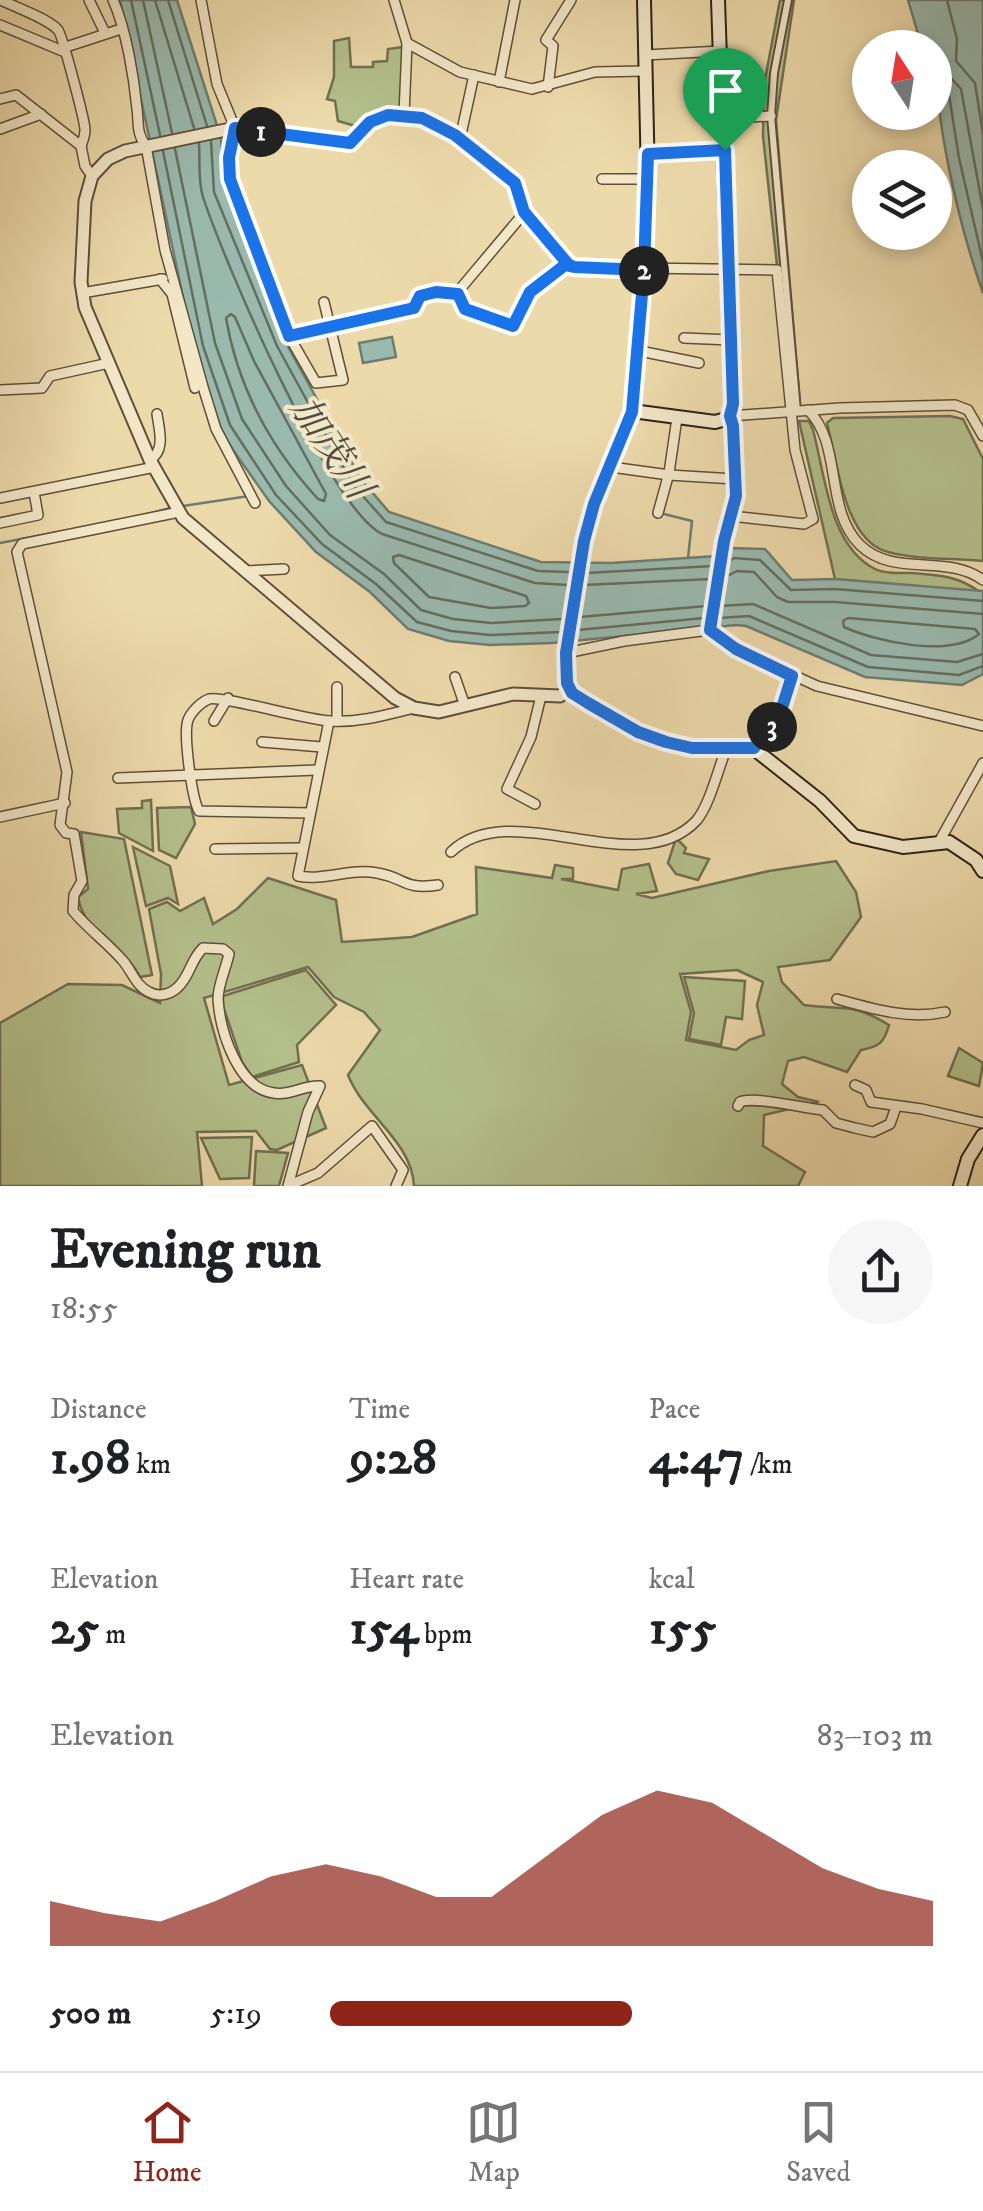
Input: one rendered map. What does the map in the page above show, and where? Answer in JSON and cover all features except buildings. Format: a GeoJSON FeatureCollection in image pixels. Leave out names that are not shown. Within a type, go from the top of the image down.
{"type":"FeatureCollection","features":[{"type":"Feature","properties":{"kind":"main road"},"geometry":{"type":"LineString","coordinates":[[644,0],[648,179],[632,412],[590,515],[579,560],[567,650],[570,690],[638,732],[692,748],[754,748],[820,801],[854,836],[903,847],[939,842],[962,848],[983,872]]}},
{"type":"Feature","properties":{"kind":"main road"},"geometry":{"type":"LineString","coordinates":[[632,412],[714,422],[730,416],[733,404],[718,0]]}},
{"type":"Feature","properties":{"kind":"main road"},"geometry":{"type":"LineString","coordinates":[[960,1186],[968,1159],[983,1135]]}},
{"type":"Feature","properties":{"kind":"street"},"geometry":{"type":"LineString","coordinates":[[1,0],[58,28],[83,118],[85,133],[81,146],[85,166],[92,176]]}},
{"type":"Feature","properties":{"kind":"street"},"geometry":{"type":"LineString","coordinates":[[89,0],[105,33]]}},
{"type":"Feature","properties":{"kind":"street"},"geometry":{"type":"LineString","coordinates":[[113,0],[138,110],[139,138],[147,146],[157,214],[216,429],[255,503]]}},
{"type":"Feature","properties":{"kind":"street"},"geometry":{"type":"LineString","coordinates":[[200,0],[217,84],[232,129],[230,179],[289,336],[316,383],[343,380],[324,302]]}},
{"type":"Feature","properties":{"kind":"street"},"geometry":{"type":"LineString","coordinates":[[394,0],[407,42],[404,115]]}},
{"type":"Feature","properties":{"kind":"street"},"geometry":{"type":"LineString","coordinates":[[500,82],[515,0]]}},
{"type":"Feature","properties":{"kind":"street"},"geometry":{"type":"LineString","coordinates":[[548,87],[552,46],[546,40],[571,0]]}},
{"type":"Feature","properties":{"kind":"street"},"geometry":{"type":"LineString","coordinates":[[731,516],[804,524],[813,518],[796,450],[799,411],[771,116],[774,72],[788,0]]}},
{"type":"Feature","properties":{"kind":"street"},"geometry":{"type":"LineString","coordinates":[[0,25],[66,49],[122,29]]}},
{"type":"Feature","properties":{"kind":"street"},"geometry":{"type":"LineString","coordinates":[[407,42],[438,62],[532,89],[595,72],[644,71]]}},
{"type":"Feature","properties":{"kind":"street"},"geometry":{"type":"LineString","coordinates":[[645,55],[720,51]]}},
{"type":"Feature","properties":{"kind":"street"},"geometry":{"type":"LineString","coordinates":[[460,140],[474,75]]}},
{"type":"Feature","properties":{"kind":"street"},"geometry":{"type":"LineString","coordinates":[[0,99],[16,95],[81,146]]}},
{"type":"Feature","properties":{"kind":"street"},"geometry":{"type":"LineString","coordinates":[[0,129],[41,114]]}},
{"type":"Feature","properties":{"kind":"street"},"geometry":{"type":"LineString","coordinates":[[724,118],[771,116]]}},
{"type":"Feature","properties":{"kind":"street"},"geometry":{"type":"LineString","coordinates":[[570,690],[563,696],[513,694],[439,712],[414,708],[395,698],[179,512],[153,464],[82,293],[85,201],[92,176],[116,154],[232,129],[350,143],[379,117],[422,118],[460,140],[515,183],[524,212],[574,267],[777,270],[799,411],[820,424],[843,517],[856,542],[882,559],[955,567],[983,580]]}},
{"type":"Feature","properties":{"kind":"street"},"geometry":{"type":"LineString","coordinates":[[648,154],[725,150]]}},
{"type":"Feature","properties":{"kind":"street"},"geometry":{"type":"LineString","coordinates":[[602,179],[648,179]]}},
{"type":"Feature","properties":{"kind":"street"},"geometry":{"type":"LineString","coordinates":[[458,294],[524,212]]}},
{"type":"Feature","properties":{"kind":"street"},"geometry":{"type":"LineString","coordinates":[[458,294],[465,309],[513,326],[530,292],[568,264]]}},
{"type":"Feature","properties":{"kind":"street"},"geometry":{"type":"LineString","coordinates":[[82,293],[174,277]]}},
{"type":"Feature","properties":{"kind":"street"},"geometry":{"type":"LineString","coordinates":[[160,279],[172,294],[195,388]]}},
{"type":"Feature","properties":{"kind":"street"},"geometry":{"type":"LineString","coordinates":[[289,336],[414,308],[420,296],[436,292],[458,294]]}},
{"type":"Feature","properties":{"kind":"street"},"geometry":{"type":"LineString","coordinates":[[684,338],[732,340]]}},
{"type":"Feature","properties":{"kind":"street"},"geometry":{"type":"LineString","coordinates":[[635,350],[699,362]]}},
{"type":"Feature","properties":{"kind":"street"},"geometry":{"type":"LineString","coordinates":[[0,390],[42,388],[50,376],[109,364]]}},
{"type":"Feature","properties":{"kind":"street"},"geometry":{"type":"LineString","coordinates":[[710,630],[724,541],[736,496],[730,416],[955,405],[968,410],[983,436]]}},
{"type":"Feature","properties":{"kind":"street"},"geometry":{"type":"LineString","coordinates":[[153,464],[161,443],[157,414]]}},
{"type":"Feature","properties":{"kind":"street"},"geometry":{"type":"LineString","coordinates":[[658,512],[677,418]]}},
{"type":"Feature","properties":{"kind":"street"},"geometry":{"type":"LineString","coordinates":[[0,498],[153,464]]}},
{"type":"Feature","properties":{"kind":"street"},"geometry":{"type":"LineString","coordinates":[[610,467],[735,479]]}},
{"type":"Feature","properties":{"kind":"street"},"geometry":{"type":"LineString","coordinates":[[0,523],[38,515],[34,492]]}},
{"type":"Feature","properties":{"kind":"street"},"geometry":{"type":"LineString","coordinates":[[179,512],[18,548],[67,772],[60,824],[66,832],[74,834],[82,881],[74,895],[73,912],[122,960],[146,992],[157,995],[182,985],[195,955],[204,948],[223,948],[229,954],[218,998],[232,1053],[242,1072],[262,1091],[276,1094],[320,1086],[308,1112],[289,1185]]}},
{"type":"Feature","properties":{"kind":"street"},"geometry":{"type":"LineString","coordinates":[[246,571],[284,570]]}},
{"type":"Feature","properties":{"kind":"street"},"geometry":{"type":"LineString","coordinates":[[567,650],[710,630],[736,649],[838,694],[952,716],[983,726]]}},
{"type":"Feature","properties":{"kind":"street"},"geometry":{"type":"LineString","coordinates":[[754,748],[780,714],[792,676]]}},
{"type":"Feature","properties":{"kind":"street"},"geometry":{"type":"LineString","coordinates":[[454,678],[465,706]]}},
{"type":"Feature","properties":{"kind":"street"},"geometry":{"type":"LineString","coordinates":[[337,687],[298,876],[368,872],[384,874],[411,888],[438,885]]}},
{"type":"Feature","properties":{"kind":"street"},"geometry":{"type":"LineString","coordinates":[[535,804],[508,788],[531,738],[542,696]]}},
{"type":"Feature","properties":{"kind":"street"},"geometry":{"type":"LineString","coordinates":[[310,813],[198,812],[192,799],[188,720],[209,699],[228,698],[252,708],[333,721],[362,721],[414,708]]}},
{"type":"Feature","properties":{"kind":"street"},"geometry":{"type":"LineString","coordinates":[[214,720],[228,698]]}},
{"type":"Feature","properties":{"kind":"street"},"geometry":{"type":"LineString","coordinates":[[262,742],[322,747]]}},
{"type":"Feature","properties":{"kind":"street"},"geometry":{"type":"LineString","coordinates":[[452,852],[490,833],[513,830],[621,844],[658,842],[696,821],[726,749]]}},
{"type":"Feature","properties":{"kind":"street"},"geometry":{"type":"LineString","coordinates":[[939,842],[983,762]]}},
{"type":"Feature","properties":{"kind":"street"},"geometry":{"type":"LineString","coordinates":[[118,778],[317,770]]}},
{"type":"Feature","properties":{"kind":"street"},"geometry":{"type":"LineString","coordinates":[[0,816],[65,803]]}},
{"type":"Feature","properties":{"kind":"street"},"geometry":{"type":"LineString","coordinates":[[215,849],[302,848]]}},
{"type":"Feature","properties":{"kind":"street"},"geometry":{"type":"LineString","coordinates":[[838,999],[876,1011],[928,1016],[945,1012]]}},
{"type":"Feature","properties":{"kind":"street"},"geometry":{"type":"LineString","coordinates":[[856,1084],[866,1090],[871,1102],[983,1122]]}},
{"type":"Feature","properties":{"kind":"street"},"geometry":{"type":"LineString","coordinates":[[738,1106],[749,1099],[823,1110],[836,1123],[872,1132],[890,1124],[896,1108]]}},
{"type":"Feature","properties":{"kind":"street"},"geometry":{"type":"LineString","coordinates":[[289,1185],[318,1173],[372,1126],[403,1170],[396,1186]]}},
{"type":"Feature","properties":{"kind":"green space"},"geometry":{"type":"Polygon","coordinates":[[[780,0],[794,0],[776,120],[800,405],[792,404],[763,136],[764,85],[780,0]]]}},
{"type":"Feature","properties":{"kind":"green space"},"geometry":{"type":"Polygon","coordinates":[[[349,38],[351,67],[373,67],[373,62],[387,61],[388,49],[403,47],[402,106],[398,111],[374,113],[359,127],[338,121],[335,101],[327,99],[334,77],[334,41],[349,38]]]}},
{"type":"Feature","properties":{"kind":"green space"},"geometry":{"type":"Polygon","coordinates":[[[833,418],[963,419],[983,459],[983,561],[911,556],[873,545],[861,533],[845,498],[827,423],[833,418]]]}},
{"type":"Feature","properties":{"kind":"green space"},"geometry":{"type":"Polygon","coordinates":[[[799,421],[809,421],[838,527],[860,558],[879,571],[948,577],[980,592],[835,579],[799,421]]]}},
{"type":"Feature","properties":{"kind":"green space"},"geometry":{"type":"Polygon","coordinates":[[[151,800],[153,851],[119,833],[117,809],[142,808],[142,801],[151,800]]]}},
{"type":"Feature","properties":{"kind":"green space"},"geometry":{"type":"Polygon","coordinates":[[[191,807],[195,824],[176,858],[159,850],[157,808],[191,807]]]}},
{"type":"Feature","properties":{"kind":"green space"},"geometry":{"type":"Polygon","coordinates":[[[81,832],[124,839],[152,975],[140,977],[82,910],[78,897],[88,889],[81,832]]]}},
{"type":"Feature","properties":{"kind":"green space"},"geometry":{"type":"Polygon","coordinates":[[[676,838],[686,848],[684,853],[709,859],[698,880],[676,874],[668,863],[676,838]]]}},
{"type":"Feature","properties":{"kind":"green space"},"geometry":{"type":"Polygon","coordinates":[[[133,847],[170,866],[178,904],[168,898],[146,906],[133,847]]]}},
{"type":"Feature","properties":{"kind":"green space"},"geometry":{"type":"Polygon","coordinates":[[[836,861],[856,892],[861,917],[830,960],[778,967],[782,982],[804,1005],[855,1010],[889,1025],[883,1040],[861,1050],[847,1072],[804,1057],[788,1061],[782,1084],[798,1097],[819,1102],[764,1115],[763,1146],[805,1172],[798,1186],[414,1186],[405,1155],[355,1090],[348,1075],[380,1030],[364,1012],[334,997],[308,967],[204,998],[229,1085],[302,1065],[326,1128],[277,1150],[270,1149],[256,1131],[197,1132],[202,1186],[0,1186],[0,1023],[68,984],[122,985],[160,1003],[161,974],[149,909],[167,902],[180,911],[204,898],[213,924],[237,909],[268,878],[336,900],[342,942],[412,937],[477,914],[476,867],[552,878],[555,865],[573,868],[573,879],[561,879],[618,890],[622,869],[649,864],[657,891],[636,894],[652,898],[769,871],[836,861]],[[737,970],[680,974],[691,1012],[686,1040],[736,1050],[764,1035],[757,1005],[763,982],[737,970]]]}},
{"type":"Feature","properties":{"kind":"green space"},"geometry":{"type":"Polygon","coordinates":[[[306,970],[336,1005],[297,1045],[299,1062],[252,1077],[242,1062],[223,996],[306,970]]]}},
{"type":"Feature","properties":{"kind":"green space"},"geometry":{"type":"Polygon","coordinates":[[[684,977],[745,981],[742,1019],[726,1017],[721,1045],[689,1039],[694,1013],[684,977]]]}},
{"type":"Feature","properties":{"kind":"green space"},"geometry":{"type":"Polygon","coordinates":[[[959,1048],[983,1063],[979,1086],[948,1076],[959,1048]]]}},
{"type":"Feature","properties":{"kind":"green space"},"geometry":{"type":"Polygon","coordinates":[[[252,1137],[249,1178],[220,1179],[201,1138],[252,1137]]]}},
{"type":"Feature","properties":{"kind":"green space"},"geometry":{"type":"Polygon","coordinates":[[[256,1151],[288,1153],[279,1186],[254,1186],[256,1151]]]}},
{"type":"Feature","properties":{"kind":"water","name":"加茂川"},"geometry":{"type":"Polygon","coordinates":[[[120,0],[177,0],[221,138],[224,188],[286,343],[361,479],[389,512],[541,562],[611,563],[717,556],[731,548],[765,549],[792,580],[835,579],[983,591],[983,674],[962,685],[865,677],[736,625],[552,643],[490,645],[449,641],[408,629],[370,592],[316,552],[269,501],[221,429],[194,349],[120,0]]]}},
{"type":"Feature","properties":{"kind":"water"},"geometry":{"type":"Polygon","coordinates":[[[908,0],[983,0],[983,293],[952,180],[952,150],[946,150],[943,130],[952,130],[952,30],[917,30],[908,0]]]}},
{"type":"Feature","properties":{"kind":"water"},"geometry":{"type":"Polygon","coordinates":[[[392,337],[396,357],[363,363],[359,343],[392,337]]]}},
{"type":"Feature","properties":{"kind":"waterway"},"geometry":{"type":"LineString","coordinates":[[183,506],[249,496]]}},
{"type":"Feature","properties":{"kind":"waterway"},"geometry":{"type":"LineString","coordinates":[[144,515],[170,508]]}},
{"type":"Feature","properties":{"kind":"waterway"},"geometry":{"type":"LineString","coordinates":[[664,514],[692,521],[688,558]]}},
{"type":"Feature","properties":{"kind":"waterway"},"geometry":{"type":"LineString","coordinates":[[0,543],[58,532]]}},
{"type":"Feature","properties":{"kind":"route"},"geometry":{"type":"LineString","coordinates":[[725,150],[648,154],[644,270],[568,264],[524,212],[515,183],[506,173],[455,135],[422,118],[379,117],[358,138],[340,144],[235,128],[229,158],[230,179],[289,336],[414,308],[420,296],[436,292],[458,294],[465,309],[513,326],[530,292],[565,265],[644,270],[632,412],[594,504],[579,560],[566,679],[572,693],[638,732],[692,748],[726,749],[754,748],[780,714],[792,676],[736,649],[710,630],[724,541],[736,496],[730,416],[733,404],[725,150]]}}]}
